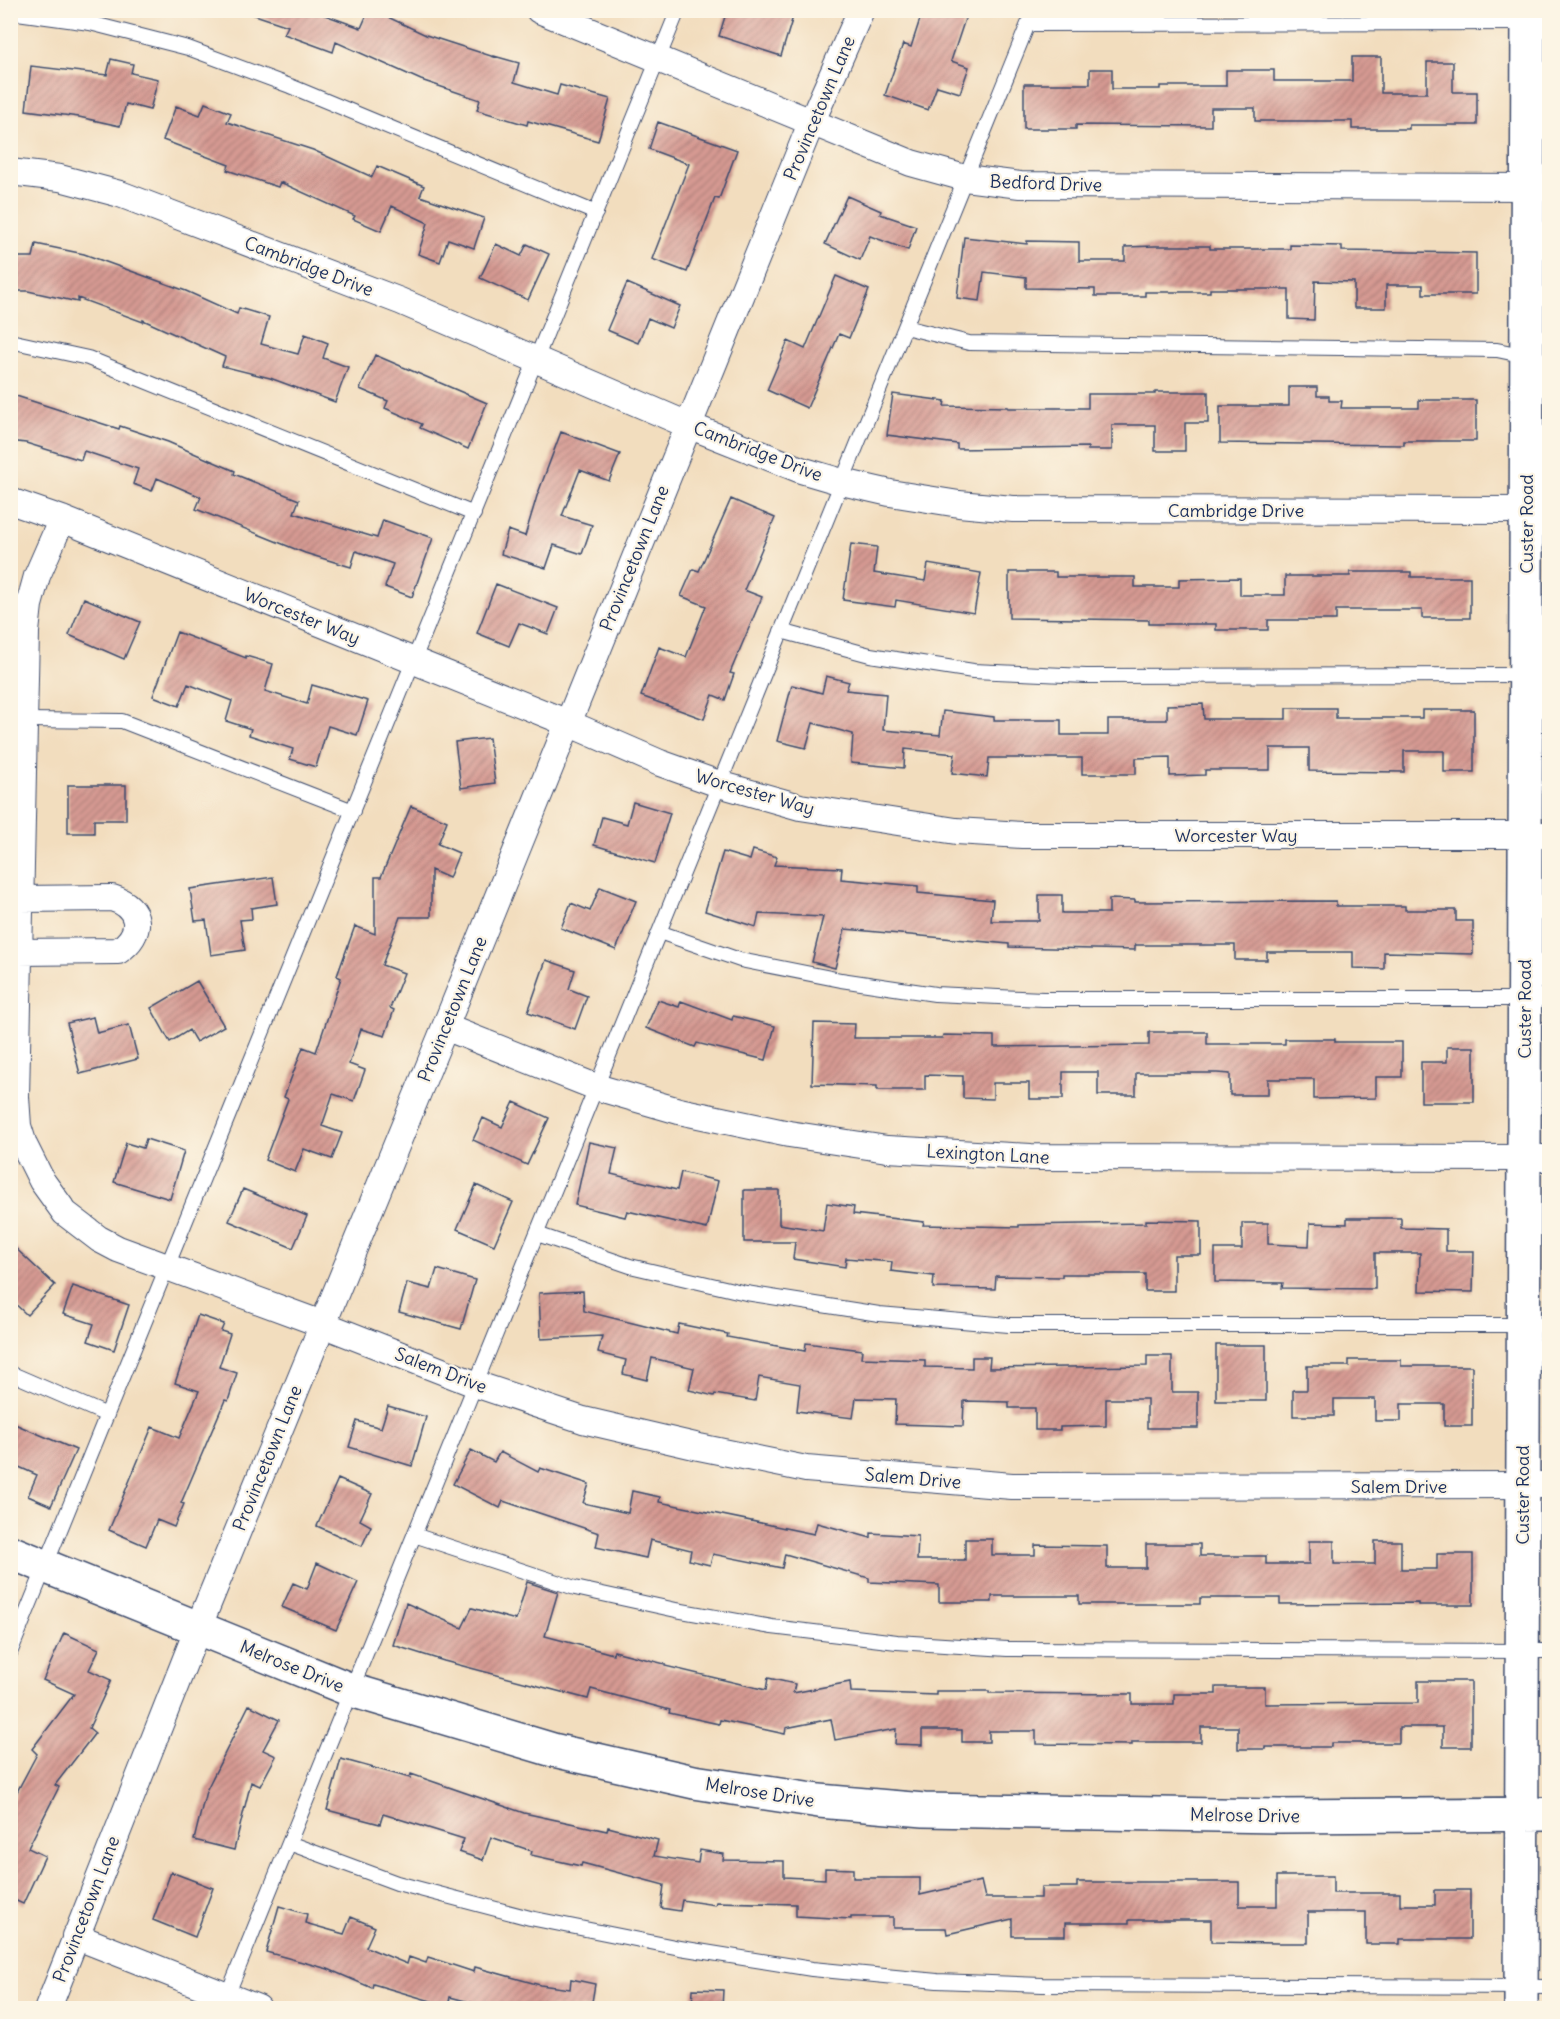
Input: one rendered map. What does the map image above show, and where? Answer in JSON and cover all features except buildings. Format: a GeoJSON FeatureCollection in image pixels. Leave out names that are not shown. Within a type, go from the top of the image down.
{"type":"FeatureCollection","features":[{"type":"Feature","properties":{"kind":"street","name":"Bedford Drive"},"geometry":{"type":"LineString","coordinates":[[539,10],[911,162],[965,178],[1020,185],[1538,187]]}},
{"type":"Feature","properties":{"kind":"street","name":"Provincetown Lane"},"geometry":{"type":"LineString","coordinates":[[48,2008],[198,1628],[445,1027],[812,121],[861,10]]}},
{"type":"Feature","properties":{"kind":"street","name":"Custer Road"},"geometry":{"type":"LineString","coordinates":[[1530,1994],[1535,1814],[1536,1651],[1538,187],[1535,18]]}},
{"type":"Feature","properties":{"kind":"street","name":"Cambridge Drive"},"geometry":{"type":"LineString","coordinates":[[10,172],[60,178],[120,194],[400,301],[688,425],[801,470],[842,482],[924,499],[1013,509],[1538,510]]}},
{"type":"Feature","properties":{"kind":"street","name":"Worcester Way"},"geometry":{"type":"LineString","coordinates":[[10,501],[62,519],[568,723],[660,763],[719,784],[800,807],[956,831],[1022,835],[1537,835]]}},
{"type":"Feature","properties":{"kind":"street","name":"Salem Drive"},"geometry":{"type":"LineString","coordinates":[[62,519],[37,576],[29,606],[26,632],[16,1097],[18,1126],[32,1164],[65,1213],[99,1239],[118,1249],[322,1324],[476,1384],[583,1420],[699,1448],[806,1468],[1011,1486],[1536,1486]]}},
{"type":"Feature","properties":{"kind":"street"},"geometry":{"type":"LineString","coordinates":[[18,952],[118,951],[128,944],[136,929],[133,911],[122,901],[112,898],[20,899]]}},
{"type":"Feature","properties":{"kind":"street","name":"Lexington Lane"},"geometry":{"type":"LineString","coordinates":[[445,1027],[596,1087],[679,1111],[789,1134],[887,1149],[1031,1157],[1537,1158]]}},
{"type":"Feature","properties":{"kind":"street","name":"Melrose Drive"},"geometry":{"type":"LineString","coordinates":[[10,1551],[351,1690],[553,1750],[694,1782],[819,1802],[924,1810],[1279,1816],[1535,1814]]}},
{"type":"Feature","properties":{"kind":"street"},"geometry":{"type":"LineString","coordinates":[[75,1936],[224,2003],[258,2008]]}},
{"type":"Feature","properties":{"kind":"lane"},"geometry":{"type":"LineString","coordinates":[[10,1653],[678,10]]}},
{"type":"Feature","properties":{"kind":"lane"},"geometry":{"type":"LineString","coordinates":[[10,12],[90,23],[188,48],[290,86],[596,213]]}},
{"type":"Feature","properties":{"kind":"lane"},"geometry":{"type":"LineString","coordinates":[[224,2003],[1028,24],[1535,18]]}},
{"type":"Feature","properties":{"kind":"lane"},"geometry":{"type":"LineString","coordinates":[[905,327],[969,344],[1497,350],[1538,359]]}},
{"type":"Feature","properties":{"kind":"lane"},"geometry":{"type":"LineString","coordinates":[[10,341],[88,358],[474,514]]}},
{"type":"Feature","properties":{"kind":"lane"},"geometry":{"type":"LineString","coordinates":[[781,631],[870,655],[973,671],[1086,676],[1537,676]]}},
{"type":"Feature","properties":{"kind":"lane"},"geometry":{"type":"LineString","coordinates":[[24,720],[122,721],[353,811]]}},
{"type":"Feature","properties":{"kind":"lane"},"geometry":{"type":"LineString","coordinates":[[659,932],[740,960],[841,980],[935,994],[1055,999],[1537,1000]]}},
{"type":"Feature","properties":{"kind":"lane"},"geometry":{"type":"LineString","coordinates":[[537,1233],[630,1266],[746,1293],[879,1314],[1009,1325],[1536,1325]]}},
{"type":"Feature","properties":{"kind":"lane"},"geometry":{"type":"LineString","coordinates":[[10,1373],[107,1415]]}},
{"type":"Feature","properties":{"kind":"lane"},"geometry":{"type":"LineString","coordinates":[[414,1535],[575,1588],[772,1627],[897,1642],[1007,1649],[1536,1651]]}},
{"type":"Feature","properties":{"kind":"lane"},"geometry":{"type":"LineString","coordinates":[[289,1843],[397,1883],[530,1918],[680,1948],[812,1969],[936,1981],[1042,1985],[1530,1994]]}}]}
